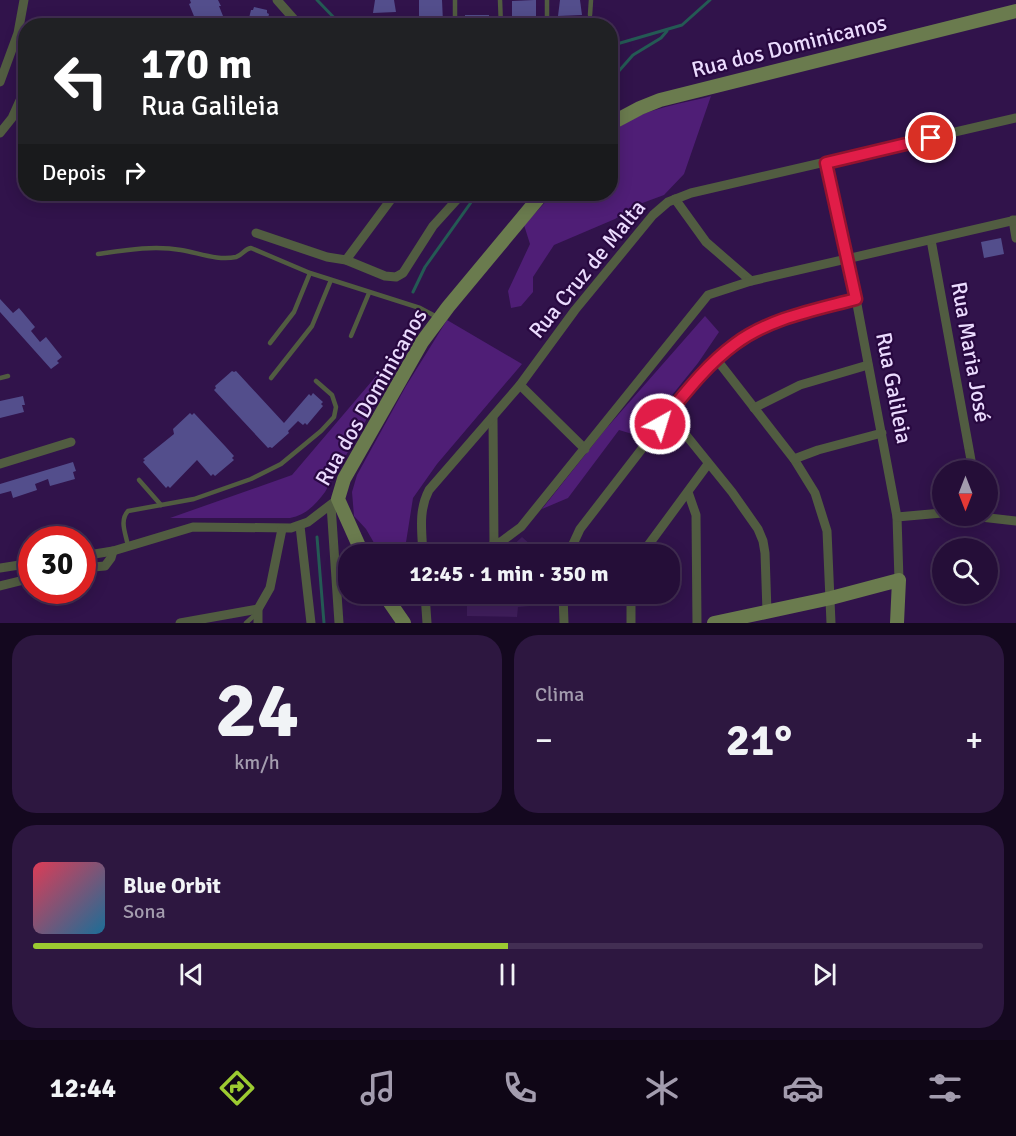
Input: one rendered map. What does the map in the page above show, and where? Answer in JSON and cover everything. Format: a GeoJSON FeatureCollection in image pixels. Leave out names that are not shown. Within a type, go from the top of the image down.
{"type":"FeatureCollection","features":[{"type":"Feature","properties":{"kind":"street"},"geometry":{"type":"LineString","coordinates":[[21,18],[24,0]]}},
{"type":"Feature","properties":{"kind":"street"},"geometry":{"type":"LineString","coordinates":[[277,0],[293,18]]}},
{"type":"Feature","properties":{"kind":"street","name":"Rua dos Dominicanos"},"geometry":{"type":"LineString","coordinates":[[618,120],[660,100],[1016,11]]}},
{"type":"Feature","properties":{"kind":"street"},"geometry":{"type":"LineString","coordinates":[[0,82],[18,33]]}},
{"type":"Feature","properties":{"kind":"street"},"geometry":{"type":"LineString","coordinates":[[0,133],[12,118],[18,105]]}},
{"type":"Feature","properties":{"kind":"street","name":"Rua Cruz de Malta"},"geometry":{"type":"LineString","coordinates":[[423,544],[422,509],[429,490],[520,385],[575,310],[641,229],[662,207],[691,193],[1016,118]]}},
{"type":"Feature","properties":{"kind":"street","name":"Rua Galileia"},"geometry":{"type":"LineString","coordinates":[[826,163],[856,299],[897,517],[899,580],[897,623]]}},
{"type":"Feature","properties":{"kind":"street"},"geometry":{"type":"LineString","coordinates":[[675,199],[706,242],[750,281]]}},
{"type":"Feature","properties":{"kind":"street"},"geometry":{"type":"LineString","coordinates":[[346,260],[390,201]]}},
{"type":"Feature","properties":{"kind":"street"},"geometry":{"type":"LineString","coordinates":[[256,233],[313,253],[346,260],[391,278],[399,276],[407,268],[433,226],[456,201]]}},
{"type":"Feature","properties":{"kind":"street","name":"Rua dos Dominicanos"},"geometry":{"type":"LineString","coordinates":[[96,554],[193,528],[282,529],[300,526],[334,502],[354,461],[422,342],[535,201]]}},
{"type":"Feature","properties":{"kind":"street"},"geometry":{"type":"LineString","coordinates":[[498,544],[521,527],[708,295],[750,281],[1014,220],[1016,238]]}},
{"type":"Feature","properties":{"kind":"street","name":"Rua Maria José"},"geometry":{"type":"LineString","coordinates":[[931,240],[971,460]]}},
{"type":"Feature","properties":{"kind":"street"},"geometry":{"type":"LineString","coordinates":[[573,544],[580,529],[699,375],[735,344],[763,328],[797,315],[856,299]]}},
{"type":"Feature","properties":{"kind":"street"},"geometry":{"type":"LineString","coordinates":[[717,360],[794,459],[815,493],[824,517],[829,544],[831,623]]}},
{"type":"Feature","properties":{"kind":"street"},"geometry":{"type":"LineString","coordinates":[[754,408],[800,385],[868,365]]}},
{"type":"Feature","properties":{"kind":"street"},"geometry":{"type":"LineString","coordinates":[[520,385],[585,448]]}},
{"type":"Feature","properties":{"kind":"street"},"geometry":{"type":"LineString","coordinates":[[669,414],[748,513],[763,542],[767,612]]}},
{"type":"Feature","properties":{"kind":"street"},"geometry":{"type":"LineString","coordinates":[[493,417],[494,544]]}},
{"type":"Feature","properties":{"kind":"street"},"geometry":{"type":"LineString","coordinates":[[794,459],[818,450],[882,433]]}},
{"type":"Feature","properties":{"kind":"street"},"geometry":{"type":"LineString","coordinates":[[0,464],[71,442]]}},
{"type":"Feature","properties":{"kind":"street"},"geometry":{"type":"LineString","coordinates":[[648,544],[708,464]]}},
{"type":"Feature","properties":{"kind":"street"},"geometry":{"type":"LineString","coordinates":[[688,492],[696,515],[697,623]]}},
{"type":"Feature","properties":{"kind":"street"},"geometry":{"type":"LineString","coordinates":[[334,502],[341,510],[358,544]]}},
{"type":"Feature","properties":{"kind":"street"},"geometry":{"type":"LineString","coordinates":[[334,502],[339,623]]}},
{"type":"Feature","properties":{"kind":"street"},"geometry":{"type":"LineString","coordinates":[[897,517],[932,514]]}},
{"type":"Feature","properties":{"kind":"street"},"geometry":{"type":"LineString","coordinates":[[998,519],[1016,521]]}},
{"type":"Feature","properties":{"kind":"street"},"geometry":{"type":"LineString","coordinates":[[300,526],[311,623]]}},
{"type":"Feature","properties":{"kind":"street"},"geometry":{"type":"LineString","coordinates":[[180,623],[258,615],[270,588],[282,529]]}},
{"type":"Feature","properties":{"kind":"street"},"geometry":{"type":"LineString","coordinates":[[96,567],[105,566],[113,551]]}},
{"type":"Feature","properties":{"kind":"street"},"geometry":{"type":"LineString","coordinates":[[0,568],[18,565]]}},
{"type":"Feature","properties":{"kind":"street"},"geometry":{"type":"LineString","coordinates":[[714,623],[831,598],[899,580]]}},
{"type":"Feature","properties":{"kind":"street"},"geometry":{"type":"LineString","coordinates":[[0,586],[18,582]]}},
{"type":"Feature","properties":{"kind":"street"},"geometry":{"type":"LineString","coordinates":[[391,604],[404,623]]}},
{"type":"Feature","properties":{"kind":"street"},"geometry":{"type":"LineString","coordinates":[[426,604],[427,623]]}},
{"type":"Feature","properties":{"kind":"street"},"geometry":{"type":"LineString","coordinates":[[563,604],[564,623]]}},
{"type":"Feature","properties":{"kind":"street"},"geometry":{"type":"LineString","coordinates":[[631,604],[631,623]]}},
{"type":"Feature","properties":{"kind":"lane"},"geometry":{"type":"LineString","coordinates":[[455,0],[455,18]]}},
{"type":"Feature","properties":{"kind":"lane"},"geometry":{"type":"LineString","coordinates":[[500,0],[501,18]]}},
{"type":"Feature","properties":{"kind":"lane"},"geometry":{"type":"LineString","coordinates":[[547,0],[547,18]]}},
{"type":"Feature","properties":{"kind":"lane"},"geometry":{"type":"LineString","coordinates":[[590,15],[591,0]]}},
{"type":"Feature","properties":{"kind":"lane"},"geometry":{"type":"LineString","coordinates":[[98,254],[148,248],[234,257],[247,248],[252,248],[310,273],[420,308],[439,319]]}},
{"type":"Feature","properties":{"kind":"lane"},"geometry":{"type":"LineString","coordinates":[[270,343],[294,312],[310,273]]}},
{"type":"Feature","properties":{"kind":"lane"},"geometry":{"type":"LineString","coordinates":[[271,378],[312,326],[331,280]]}},
{"type":"Feature","properties":{"kind":"lane"},"geometry":{"type":"LineString","coordinates":[[351,336],[369,293]]}},
{"type":"Feature","properties":{"kind":"lane"},"geometry":{"type":"LineString","coordinates":[[0,378],[8,376]]}},
{"type":"Feature","properties":{"kind":"lane"},"geometry":{"type":"LineString","coordinates":[[128,546],[123,521],[126,513],[136,508],[194,500],[233,486],[285,461],[321,431],[336,412],[335,402],[332,395],[316,381]]}},
{"type":"Feature","properties":{"kind":"lane"},"geometry":{"type":"LineString","coordinates":[[139,480],[161,505]]}},
{"type":"Feature","properties":{"kind":"lane"},"geometry":{"type":"LineString","coordinates":[[246,623],[258,615]]}},
{"type":"Feature","properties":{"kind":"shaded area"},"geometry":{"type":"Polygon","coordinates":[[[711,96],[684,174],[664,195],[637,205],[615,219],[554,245],[533,277],[533,292],[521,306],[511,308],[508,291],[530,244],[524,225],[546,201],[618,201],[618,129],[632,119],[671,105],[711,96]]]}},
{"type":"Feature","properties":{"kind":"shaded area"},"geometry":{"type":"Polygon","coordinates":[[[705,316],[719,332],[698,363],[639,436],[619,430],[568,498],[542,509],[604,431],[705,316]]]}},
{"type":"Feature","properties":{"kind":"shaded area"},"geometry":{"type":"Polygon","coordinates":[[[447,320],[522,364],[437,464],[413,498],[406,544],[375,544],[366,529],[354,516],[352,492],[357,475],[406,386],[447,320]]]}},
{"type":"Feature","properties":{"kind":"shaded area"},"geometry":{"type":"Polygon","coordinates":[[[412,340],[325,492],[310,509],[290,518],[170,518],[292,475],[383,368],[412,340]]]}},
{"type":"Feature","properties":{"kind":"shaded area"},"geometry":{"type":"Polygon","coordinates":[[[522,537],[530,544],[514,544],[522,537]]]}},
{"type":"Feature","properties":{"kind":"shaded area"},"geometry":{"type":"Polygon","coordinates":[[[467,604],[541,604],[518,607],[517,617],[467,616],[467,604]]]}},
{"type":"Feature","properties":{"kind":"building"},"geometry":{"type":"Polygon","coordinates":[[[190,0],[218,0],[224,18],[195,18],[189,4],[190,0]]]}},
{"type":"Feature","properties":{"kind":"building"},"geometry":{"type":"Polygon","coordinates":[[[375,0],[394,0],[396,12],[373,13],[375,0]]]}},
{"type":"Feature","properties":{"kind":"building"},"geometry":{"type":"Polygon","coordinates":[[[419,0],[442,0],[443,18],[419,18],[419,0]]]}},
{"type":"Feature","properties":{"kind":"building"},"geometry":{"type":"Polygon","coordinates":[[[536,0],[536,18],[512,18],[512,1],[536,0]]]}},
{"type":"Feature","properties":{"kind":"building"},"geometry":{"type":"Polygon","coordinates":[[[560,0],[580,0],[582,15],[558,16],[560,0]]]}},
{"type":"Feature","properties":{"kind":"building"},"geometry":{"type":"Polygon","coordinates":[[[254,7],[267,10],[268,18],[249,18],[254,7]]]}},
{"type":"Feature","properties":{"kind":"building"},"geometry":{"type":"Polygon","coordinates":[[[465,15],[489,15],[489,18],[465,18],[465,15]]]}},
{"type":"Feature","properties":{"kind":"building"},"geometry":{"type":"Polygon","coordinates":[[[1001,238],[1004,254],[984,258],[981,242],[1001,238]]]}},
{"type":"Feature","properties":{"kind":"building"},"geometry":{"type":"Polygon","coordinates":[[[0,299],[13,313],[19,308],[35,327],[31,331],[40,342],[46,337],[62,357],[57,361],[59,363],[51,369],[0,312],[0,299]]]}},
{"type":"Feature","properties":{"kind":"building"},"geometry":{"type":"Polygon","coordinates":[[[232,371],[236,371],[284,423],[309,394],[311,396],[313,393],[323,402],[321,404],[323,406],[307,425],[298,421],[288,431],[289,433],[272,448],[268,448],[214,390],[215,386],[232,371]]]}},
{"type":"Feature","properties":{"kind":"building"},"geometry":{"type":"Polygon","coordinates":[[[23,396],[24,412],[0,418],[0,401],[23,396]]]}},
{"type":"Feature","properties":{"kind":"building"},"geometry":{"type":"Polygon","coordinates":[[[190,413],[192,415],[194,413],[225,446],[234,456],[232,458],[234,460],[215,476],[213,474],[211,476],[197,460],[170,488],[168,486],[166,488],[143,462],[145,460],[143,459],[174,434],[173,429],[190,413]]]}},
{"type":"Feature","properties":{"kind":"building"},"geometry":{"type":"Polygon","coordinates":[[[73,462],[76,471],[73,472],[75,479],[50,486],[48,479],[35,484],[37,490],[13,498],[11,491],[0,494],[0,484],[73,462]]]}},
{"type":"Feature","properties":{"kind":"waterway"},"geometry":{"type":"LineString","coordinates":[[317,0],[334,18]]}},
{"type":"Feature","properties":{"kind":"waterway"},"geometry":{"type":"LineString","coordinates":[[618,44],[682,25],[710,0]]}},
{"type":"Feature","properties":{"kind":"waterway"},"geometry":{"type":"LineString","coordinates":[[618,72],[633,55],[661,38],[667,31]]}},
{"type":"Feature","properties":{"kind":"waterway"},"geometry":{"type":"LineString","coordinates":[[413,292],[425,267],[472,201]]}},
{"type":"Feature","properties":{"kind":"waterway"},"geometry":{"type":"LineString","coordinates":[[317,537],[324,623]]}},
{"type":"Feature","properties":{"kind":"route"},"geometry":{"type":"LineString","coordinates":[[660,424],[699,375],[735,344],[763,328],[788,318],[856,299],[826,163],[931,138]]}}]}
